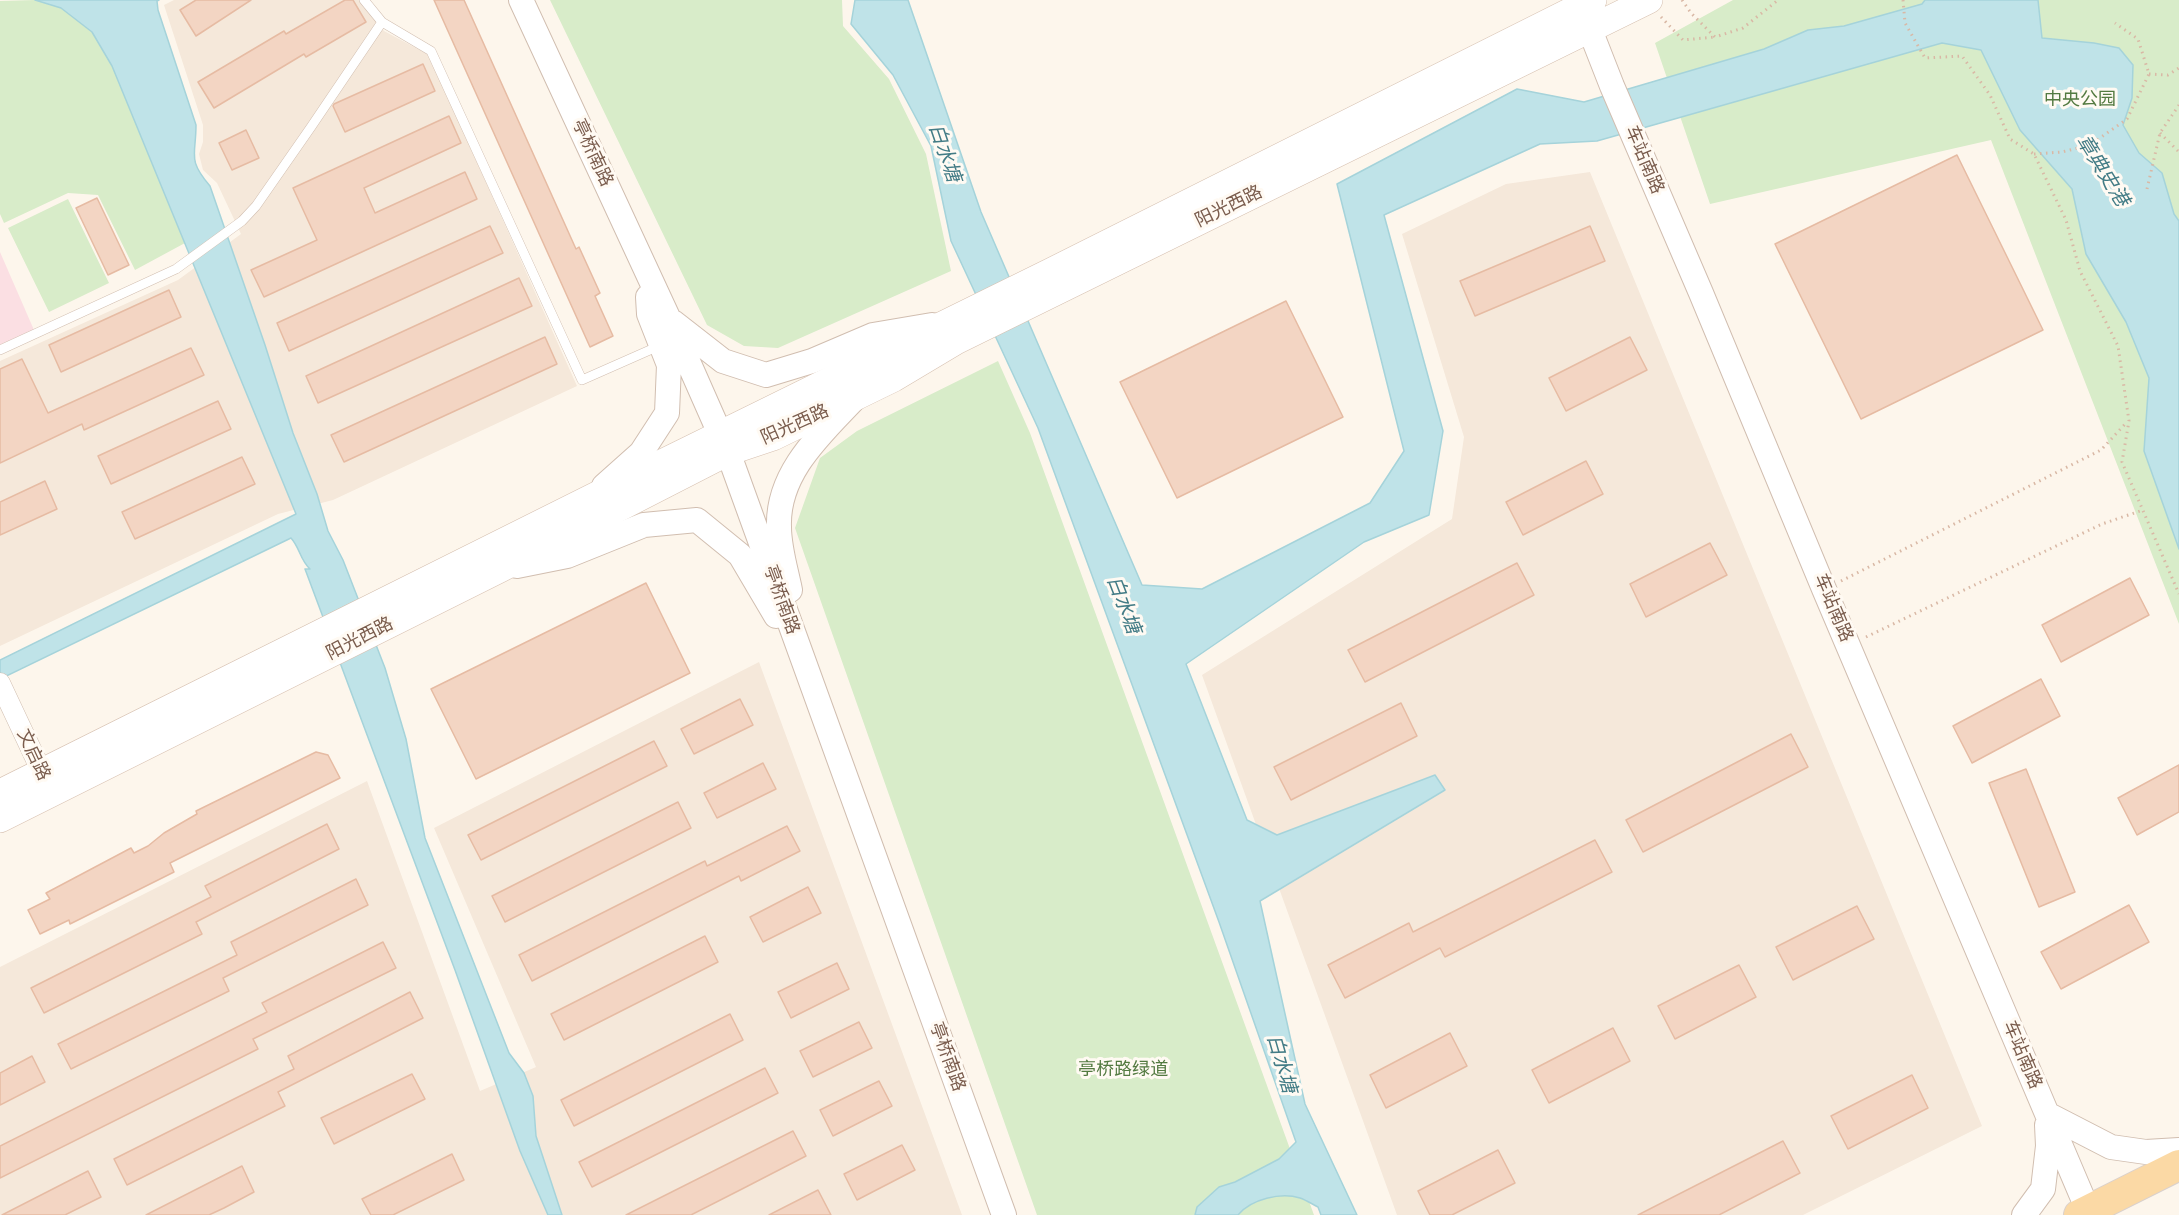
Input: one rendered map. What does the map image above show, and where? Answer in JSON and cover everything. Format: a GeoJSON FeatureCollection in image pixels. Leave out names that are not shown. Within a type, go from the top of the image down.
{"type":"FeatureCollection","features":[{"type":"Feature","properties":{"kind":"main road","name":"阳光西路"},"geometry":{"type":"LineString","coordinates":[[384,615],[500,569],[724,443],[1054,282],[1586,9],[1648,1]]}},
{"type":"Feature","properties":{"kind":"main road","name":"阳光西路"},"geometry":{"type":"LineString","coordinates":[[0,819],[47,783],[384,615],[591,498],[724,443],[773,437],[894,378],[951,332]]}},
{"type":"Feature","properties":{"kind":"main road","name":"阳光西路"},"geometry":{"type":"LineString","coordinates":[[0,793],[47,783]]}},
{"type":"Feature","properties":{"kind":"main road"},"geometry":{"type":"LineString","coordinates":[[2086,1214],[2179,1165]]}},
{"type":"Feature","properties":{"kind":"street","name":"亭桥南路"},"geometry":{"type":"LineString","coordinates":[[521,0],[669,318],[724,443],[1004,1215]]}},
{"type":"Feature","properties":{"kind":"street","name":"车站南路"},"geometry":{"type":"LineString","coordinates":[[1586,9],[1612,86],[2047,1114],[2086,1214]]}},
{"type":"Feature","properties":{"kind":"street"},"geometry":{"type":"LineString","coordinates":[[591,498],[641,453],[667,413],[669,365],[650,314],[645,268]]}},
{"type":"Feature","properties":{"kind":"street"},"geometry":{"type":"LineString","coordinates":[[669,318],[723,361],[765,375],[812,361],[873,335],[951,332]]}},
{"type":"Feature","properties":{"kind":"street"},"geometry":{"type":"LineString","coordinates":[[807,669],[778,526],[784,489],[803,454],[856,396]]}},
{"type":"Feature","properties":{"kind":"street"},"geometry":{"type":"LineString","coordinates":[[500,569],[567,556],[644,525],[697,520],[740,555],[807,669]]}},
{"type":"Feature","properties":{"kind":"street","name":"文启路"},"geometry":{"type":"LineString","coordinates":[[0,683],[47,783]]}},
{"type":"Feature","properties":{"kind":"street"},"geometry":{"type":"LineString","coordinates":[[2024,1215],[2043,1189],[2048,1146],[2047,1114],[2111,1147],[2146,1152],[2179,1150]]}},
{"type":"Feature","properties":{"kind":"lane"},"geometry":{"type":"LineString","coordinates":[[364,0],[382,22],[431,51],[582,380],[662,345]]}},
{"type":"Feature","properties":{"kind":"lane"},"geometry":{"type":"LineString","coordinates":[[0,350],[176,269],[242,221],[274,180],[382,22]]}},
{"type":"Feature","properties":{"kind":"path"},"geometry":{"type":"LineString","coordinates":[[1682,0],[1691,13],[1715,37]]}},
{"type":"Feature","properties":{"kind":"path"},"geometry":{"type":"LineString","coordinates":[[1648,1],[1683,39],[1715,37],[1743,28],[1778,0]]}},
{"type":"Feature","properties":{"kind":"path"},"geometry":{"type":"LineString","coordinates":[[1903,0],[1905,23],[1925,58],[1962,56],[1990,95],[2010,139],[2034,154],[2066,220],[2080,271],[2118,346],[2129,421],[2122,462],[2179,594]]}},
{"type":"Feature","properties":{"kind":"path"},"geometry":{"type":"LineString","coordinates":[[2034,154],[2062,153],[2090,146],[2127,119],[2149,74],[2138,39],[2115,23]]}},
{"type":"Feature","properties":{"kind":"path"},"geometry":{"type":"LineString","coordinates":[[2149,74],[2168,75],[2179,68]]}},
{"type":"Feature","properties":{"kind":"path"},"geometry":{"type":"LineString","coordinates":[[2147,189],[2160,133],[2179,105]]}},
{"type":"Feature","properties":{"kind":"path"},"geometry":{"type":"LineString","coordinates":[[2160,133],[2179,152]]}},
{"type":"Feature","properties":{"kind":"path"},"geometry":{"type":"LineString","coordinates":[[1824,590],[2102,450],[2129,421]]}},
{"type":"Feature","properties":{"kind":"path"},"geometry":{"type":"LineString","coordinates":[[1848,646],[2102,524],[2143,510]]}},
{"type":"Feature","properties":{"kind":"shaded area"},"geometry":{"type":"Polygon","coordinates":[[[174,0],[359,0],[384,31],[429,55],[577,386],[333,500],[278,514],[0,646],[0,361],[178,280],[241,234],[217,183],[203,170],[199,154],[203,142],[203,125],[164,5],[174,0]]]}},
{"type":"Feature","properties":{"kind":"shaded area"},"geometry":{"type":"Polygon","coordinates":[[[1590,172],[1982,1126],[1803,1215],[1397,1215],[1202,675],[1452,519],[1464,437],[1402,234],[1506,184],[1590,172]]]}},
{"type":"Feature","properties":{"kind":"shaded area"},"geometry":{"type":"Polygon","coordinates":[[[0,252],[34,330],[0,345],[0,252]]]}},
{"type":"Feature","properties":{"kind":"shaded area"},"geometry":{"type":"Polygon","coordinates":[[[759,662],[962,1215],[0,1215],[0,967],[367,781],[480,1091],[536,1067],[434,828],[759,662]]]}},
{"type":"Feature","properties":{"kind":"green space"},"geometry":{"type":"Polygon","coordinates":[[[35,0],[61,8],[92,32],[112,66],[185,243],[135,270],[98,195],[68,193],[4,223],[0,214],[0,1],[35,0]]]}},
{"type":"Feature","properties":{"kind":"green space"},"geometry":{"type":"Polygon","coordinates":[[[550,0],[842,0],[843,26],[889,79],[926,154],[951,271],[778,348],[744,346],[707,325],[550,0]]]}},
{"type":"Feature","properties":{"kind":"green space","name":"中央公园"},"geometry":{"type":"Polygon","coordinates":[[[1733,0],[2179,0],[2179,624],[1991,140],[1710,204],[1655,43],[1733,0]]]}},
{"type":"Feature","properties":{"kind":"green space"},"geometry":{"type":"Polygon","coordinates":[[[68,199],[109,283],[49,312],[8,228],[68,199]]]}},
{"type":"Feature","properties":{"kind":"green space","name":"亭桥路绿道"},"geometry":{"type":"Polygon","coordinates":[[[998,361],[1030,433],[1314,1215],[1037,1215],[795,528],[820,458],[857,431],[998,361]]]}},
{"type":"Feature","properties":{"kind":"water"},"geometry":{"type":"Polygon","coordinates":[[[35,0],[159,0],[157,1],[158,10],[196,125],[195,163],[210,186],[328,531],[343,560],[385,668],[406,739],[425,838],[509,1053],[524,1073],[533,1096],[536,1136],[562,1215],[548,1215],[520,1151],[305,569],[310,569],[291,538],[0,679],[0,660],[296,514],[112,66],[92,32],[61,8],[35,0]]]}},
{"type":"Feature","properties":{"kind":"water"},"geometry":{"type":"Polygon","coordinates":[[[855,0],[908,0],[981,212],[1142,585],[1202,589],[1370,503],[1404,451],[1337,184],[1517,89],[1584,102],[1764,49],[1808,30],[1844,26],[1922,4],[1925,0],[2038,0],[2042,38],[2119,48],[2133,65],[2132,98],[2123,125],[2139,153],[2162,173],[2174,214],[2179,221],[2179,549],[2144,451],[2149,378],[2126,322],[2086,254],[2072,189],[2020,130],[1981,50],[1942,43],[1597,141],[1540,144],[1384,215],[1443,431],[1429,515],[1364,542],[1186,664],[1247,820],[1277,835],[1435,775],[1445,790],[1260,901],[1305,1104],[1357,1215],[1321,1215],[1318,1207],[1307,1201],[1284,1196],[1258,1201],[1238,1215],[1195,1215],[1197,1207],[1219,1187],[1235,1182],[1279,1159],[1296,1142],[1219,922],[1038,428],[951,241],[931,146],[893,75],[851,24],[855,0]]]}},
{"type":"Feature","properties":{"kind":"building"},"geometry":{"type":"Polygon","coordinates":[[[196,0],[251,0],[196,36],[180,10],[196,0]]]}},
{"type":"Feature","properties":{"kind":"building"},"geometry":{"type":"Polygon","coordinates":[[[345,0],[353,0],[366,22],[306,57],[304,54],[214,108],[198,82],[284,31],[286,34],[345,0]]]}},
{"type":"Feature","properties":{"kind":"building"},"geometry":{"type":"Polygon","coordinates":[[[434,0],[464,0],[576,249],[579,247],[600,293],[595,296],[613,336],[590,347],[434,0]]]}},
{"type":"Feature","properties":{"kind":"building"},"geometry":{"type":"Polygon","coordinates":[[[423,64],[435,91],[345,132],[334,104],[423,64]]]}},
{"type":"Feature","properties":{"kind":"building"},"geometry":{"type":"Polygon","coordinates":[[[449,116],[461,143],[364,188],[375,213],[465,172],[477,199],[264,297],[251,270],[317,240],[293,188],[449,116]]]}},
{"type":"Feature","properties":{"kind":"building"},"geometry":{"type":"Polygon","coordinates":[[[246,130],[259,158],[232,170],[219,143],[246,130]]]}},
{"type":"Feature","properties":{"kind":"building"},"geometry":{"type":"Polygon","coordinates":[[[1957,155],[2043,330],[1861,419],[1775,244],[1957,155]]]}},
{"type":"Feature","properties":{"kind":"building"},"geometry":{"type":"Polygon","coordinates":[[[97,198],[129,265],[108,275],[76,208],[97,198]]]}},
{"type":"Feature","properties":{"kind":"building"},"geometry":{"type":"Polygon","coordinates":[[[490,226],[503,253],[289,351],[277,323],[490,226]]]}},
{"type":"Feature","properties":{"kind":"building"},"geometry":{"type":"Polygon","coordinates":[[[1590,226],[1605,261],[1475,316],[1460,281],[1590,226]]]}},
{"type":"Feature","properties":{"kind":"building"},"geometry":{"type":"Polygon","coordinates":[[[519,278],[532,306],[318,403],[306,376],[519,278]]]}},
{"type":"Feature","properties":{"kind":"building"},"geometry":{"type":"Polygon","coordinates":[[[169,290],[181,317],[61,372],[49,345],[169,290]]]}},
{"type":"Feature","properties":{"kind":"building"},"geometry":{"type":"Polygon","coordinates":[[[1286,301],[1343,417],[1177,498],[1120,382],[1286,301]]]}},
{"type":"Feature","properties":{"kind":"building"},"geometry":{"type":"Polygon","coordinates":[[[545,337],[557,364],[344,462],[331,435],[545,337]]]}},
{"type":"Feature","properties":{"kind":"building"},"geometry":{"type":"Polygon","coordinates":[[[1630,337],[1647,370],[1566,411],[1549,378],[1630,337]]]}},
{"type":"Feature","properties":{"kind":"building"},"geometry":{"type":"Polygon","coordinates":[[[191,348],[204,375],[84,430],[82,424],[0,463],[0,369],[22,359],[48,413],[191,348]]]}},
{"type":"Feature","properties":{"kind":"building"},"geometry":{"type":"Polygon","coordinates":[[[218,401],[231,429],[111,484],[98,456],[218,401]]]}},
{"type":"Feature","properties":{"kind":"building"},"geometry":{"type":"Polygon","coordinates":[[[242,457],[255,484],[135,539],[122,512],[242,457]]]}},
{"type":"Feature","properties":{"kind":"building"},"geometry":{"type":"Polygon","coordinates":[[[1586,461],[1603,494],[1523,535],[1506,502],[1586,461]]]}},
{"type":"Feature","properties":{"kind":"building"},"geometry":{"type":"Polygon","coordinates":[[[45,481],[57,509],[0,535],[0,502],[45,481]]]}},
{"type":"Feature","properties":{"kind":"building"},"geometry":{"type":"Polygon","coordinates":[[[1710,543],[1727,575],[1646,617],[1630,584],[1710,543]]]}},
{"type":"Feature","properties":{"kind":"building"},"geometry":{"type":"Polygon","coordinates":[[[1517,563],[1534,595],[1365,682],[1348,650],[1517,563]]]}},
{"type":"Feature","properties":{"kind":"building"},"geometry":{"type":"Polygon","coordinates":[[[2130,578],[2149,615],[2061,662],[2042,625],[2130,578]]]}},
{"type":"Feature","properties":{"kind":"building"},"geometry":{"type":"Polygon","coordinates":[[[646,583],[690,673],[476,779],[431,689],[646,583]]]}},
{"type":"Feature","properties":{"kind":"building"},"geometry":{"type":"Polygon","coordinates":[[[2041,679],[2060,716],[1972,763],[1953,726],[2041,679]]]}},
{"type":"Feature","properties":{"kind":"building"},"geometry":{"type":"Polygon","coordinates":[[[740,699],[753,725],[694,754],[681,729],[740,699]]]}},
{"type":"Feature","properties":{"kind":"building"},"geometry":{"type":"Polygon","coordinates":[[[1401,703],[1417,736],[1291,800],[1274,767],[1401,703]]]}},
{"type":"Feature","properties":{"kind":"building"},"geometry":{"type":"Polygon","coordinates":[[[1791,734],[1808,767],[1643,852],[1626,820],[1791,734]]]}},
{"type":"Feature","properties":{"kind":"building"},"geometry":{"type":"Polygon","coordinates":[[[654,741],[667,766],[481,860],[468,835],[654,741]]]}},
{"type":"Feature","properties":{"kind":"building"},"geometry":{"type":"Polygon","coordinates":[[[316,752],[328,755],[340,778],[170,863],[174,872],[70,924],[69,920],[40,934],[28,910],[50,899],[46,893],[131,848],[134,853],[148,846],[164,833],[197,814],[196,811],[316,752]]]}},
{"type":"Feature","properties":{"kind":"building"},"geometry":{"type":"Polygon","coordinates":[[[763,763],[776,789],[717,818],[704,793],[763,763]]]}},
{"type":"Feature","properties":{"kind":"building"},"geometry":{"type":"Polygon","coordinates":[[[2179,765],[2179,812],[2137,835],[2118,798],[2179,765]]]}},
{"type":"Feature","properties":{"kind":"building"},"geometry":{"type":"Polygon","coordinates":[[[2026,769],[2075,892],[2039,907],[1989,783],[2026,769]]]}},
{"type":"Feature","properties":{"kind":"building"},"geometry":{"type":"Polygon","coordinates":[[[678,802],[691,828],[505,922],[492,896],[678,802]]]}},
{"type":"Feature","properties":{"kind":"building"},"geometry":{"type":"Polygon","coordinates":[[[327,824],[339,849],[196,922],[202,934],[44,1013],[31,988],[211,897],[205,886],[327,824]]]}},
{"type":"Feature","properties":{"kind":"building"},"geometry":{"type":"Polygon","coordinates":[[[787,826],[800,851],[741,881],[739,876],[532,981],[519,955],[705,861],[707,866],[787,826]]]}},
{"type":"Feature","properties":{"kind":"building"},"geometry":{"type":"Polygon","coordinates":[[[1595,840],[1612,872],[1445,957],[1440,948],[1345,998],[1328,965],[1409,923],[1413,932],[1595,840]]]}},
{"type":"Feature","properties":{"kind":"building"},"geometry":{"type":"Polygon","coordinates":[[[356,879],[368,905],[223,978],[229,991],[71,1069],[58,1044],[237,955],[231,942],[356,879]]]}},
{"type":"Feature","properties":{"kind":"building"},"geometry":{"type":"Polygon","coordinates":[[[808,887],[821,913],[763,942],[750,917],[808,887]]]}},
{"type":"Feature","properties":{"kind":"building"},"geometry":{"type":"Polygon","coordinates":[[[2129,905],[2149,942],[2061,989],[2041,952],[2129,905]]]}},
{"type":"Feature","properties":{"kind":"building"},"geometry":{"type":"Polygon","coordinates":[[[1857,906],[1874,939],[1793,980],[1776,947],[1857,906]]]}},
{"type":"Feature","properties":{"kind":"building"},"geometry":{"type":"Polygon","coordinates":[[[705,936],[718,962],[564,1040],[551,1014],[705,936]]]}},
{"type":"Feature","properties":{"kind":"building"},"geometry":{"type":"Polygon","coordinates":[[[383,942],[396,968],[253,1039],[258,1049],[0,1178],[0,1146],[267,1012],[262,1003],[383,942]]]}},
{"type":"Feature","properties":{"kind":"building"},"geometry":{"type":"Polygon","coordinates":[[[837,963],[849,989],[791,1018],[778,992],[837,963]]]}},
{"type":"Feature","properties":{"kind":"building"},"geometry":{"type":"Polygon","coordinates":[[[1739,965],[1756,997],[1675,1039],[1658,1006],[1739,965]]]}},
{"type":"Feature","properties":{"kind":"building"},"geometry":{"type":"Polygon","coordinates":[[[410,992],[423,1018],[278,1092],[285,1106],[127,1185],[114,1159],[294,1069],[288,1056],[410,992]]]}},
{"type":"Feature","properties":{"kind":"building"},"geometry":{"type":"Polygon","coordinates":[[[730,1014],[743,1040],[574,1126],[561,1100],[730,1014]]]}},
{"type":"Feature","properties":{"kind":"building"},"geometry":{"type":"Polygon","coordinates":[[[859,1022],[872,1048],[813,1077],[800,1051],[859,1022]]]}},
{"type":"Feature","properties":{"kind":"building"},"geometry":{"type":"Polygon","coordinates":[[[1613,1028],[1630,1061],[1549,1103],[1532,1070],[1613,1028]]]}},
{"type":"Feature","properties":{"kind":"building"},"geometry":{"type":"Polygon","coordinates":[[[1450,1033],[1467,1066],[1386,1108],[1370,1075],[1450,1033]]]}},
{"type":"Feature","properties":{"kind":"building"},"geometry":{"type":"Polygon","coordinates":[[[32,1056],[45,1082],[0,1105],[0,1073],[32,1056]]]}},
{"type":"Feature","properties":{"kind":"building"},"geometry":{"type":"Polygon","coordinates":[[[765,1068],[778,1093],[592,1187],[579,1162],[765,1068]]]}},
{"type":"Feature","properties":{"kind":"building"},"geometry":{"type":"Polygon","coordinates":[[[412,1074],[425,1099],[334,1144],[321,1118],[412,1074]]]}},
{"type":"Feature","properties":{"kind":"building"},"geometry":{"type":"Polygon","coordinates":[[[1912,1075],[1928,1108],[1848,1149],[1831,1116],[1912,1075]]]}},
{"type":"Feature","properties":{"kind":"building"},"geometry":{"type":"Polygon","coordinates":[[[879,1081],[892,1106],[833,1136],[820,1110],[879,1081]]]}},
{"type":"Feature","properties":{"kind":"building"},"geometry":{"type":"Polygon","coordinates":[[[793,1131],[806,1156],[691,1215],[626,1215],[793,1131]]]}},
{"type":"Feature","properties":{"kind":"building"},"geometry":{"type":"Polygon","coordinates":[[[1783,1141],[1800,1173],[1719,1215],[1638,1215],[1783,1141]]]}},
{"type":"Feature","properties":{"kind":"building"},"geometry":{"type":"Polygon","coordinates":[[[902,1145],[915,1170],[857,1200],[844,1174],[902,1145]]]}},
{"type":"Feature","properties":{"kind":"building"},"geometry":{"type":"Polygon","coordinates":[[[1498,1150],[1515,1183],[1452,1215],[1430,1215],[1418,1191],[1498,1150]]]}},
{"type":"Feature","properties":{"kind":"building"},"geometry":{"type":"Polygon","coordinates":[[[452,1154],[464,1180],[393,1215],[371,1215],[362,1199],[452,1154]]]}},
{"type":"Feature","properties":{"kind":"building"},"geometry":{"type":"Polygon","coordinates":[[[242,1166],[254,1192],[224,1208],[209,1215],[146,1215],[242,1166]]]}},
{"type":"Feature","properties":{"kind":"building"},"geometry":{"type":"Polygon","coordinates":[[[88,1171],[101,1197],[65,1215],[2,1215],[88,1171]]]}},
{"type":"Feature","properties":{"kind":"building"},"geometry":{"type":"Polygon","coordinates":[[[818,1190],[831,1215],[769,1215],[818,1190]]]}},
{"type":"Feature","properties":{"kind":"water label","name":"白水塘"},"geometry":{"type":"Point","coordinates":[944,153]}},
{"type":"Feature","properties":{"kind":"water label","name":"章典史港"},"geometry":{"type":"Point","coordinates":[2102,171]}},
{"type":"Feature","properties":{"kind":"water label","name":"白水塘"},"geometry":{"type":"Point","coordinates":[1123,605]}},
{"type":"Feature","properties":{"kind":"water label","name":"白水塘"},"geometry":{"type":"Point","coordinates":[1281,1064]}}]}
